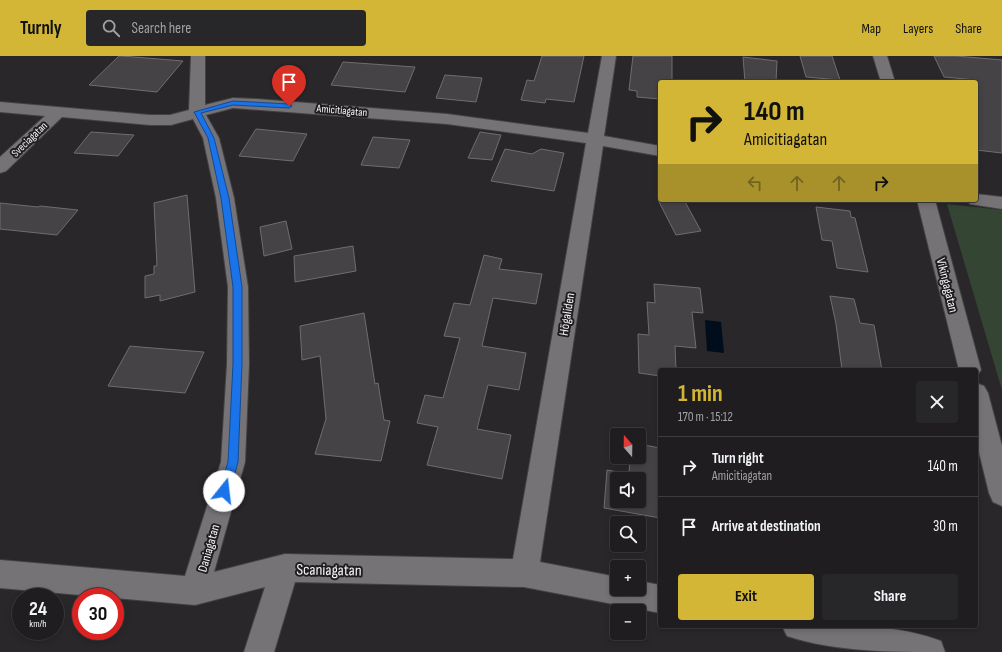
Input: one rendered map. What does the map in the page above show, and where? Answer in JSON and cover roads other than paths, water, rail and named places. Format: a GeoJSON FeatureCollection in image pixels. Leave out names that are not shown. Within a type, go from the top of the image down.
{"type":"FeatureCollection","features":[{"type":"Feature","properties":{"kind":"street","name":"Daniagatan"},"geometry":{"type":"LineString","coordinates":[[195,591],[233,462],[238,364],[238,287],[225,198],[211,138],[197,112],[198,56]]}},
{"type":"Feature","properties":{"kind":"street","name":"Högaliden"},"geometry":{"type":"LineString","coordinates":[[524,573],[594,139],[609,56]]}},
{"type":"Feature","properties":{"kind":"street"},"geometry":{"type":"LineString","coordinates":[[880,56],[887,80]]}},
{"type":"Feature","properties":{"kind":"street","name":"Amicitiagatan"},"geometry":{"type":"LineString","coordinates":[[0,107],[150,120],[172,120],[233,103],[257,104],[447,119],[594,139],[658,151]]}},
{"type":"Feature","properties":{"kind":"street","name":"Sveciagatan"},"geometry":{"type":"LineString","coordinates":[[0,167],[59,111]]}},
{"type":"Feature","properties":{"kind":"street"},"geometry":{"type":"LineString","coordinates":[[978,200],[1002,203]]}},
{"type":"Feature","properties":{"kind":"street","name":"Vikingagatan"},"geometry":{"type":"LineString","coordinates":[[927,202],[969,368]]}},
{"type":"Feature","properties":{"kind":"street"},"geometry":{"type":"LineString","coordinates":[[978,401],[1002,493]]}},
{"type":"Feature","properties":{"kind":"street"},"geometry":{"type":"LineString","coordinates":[[259,652],[284,568]]}},
{"type":"Feature","properties":{"kind":"street","name":"Scaniagatan"},"geometry":{"type":"LineString","coordinates":[[0,574],[195,591],[284,568],[524,573],[658,599]]}},
{"type":"Feature","properties":{"kind":"street"},"geometry":{"type":"LineString","coordinates":[[807,628],[930,652]]}},
{"type":"Feature","properties":{"kind":"water"},"geometry":{"type":"Polygon","coordinates":[[[705,320],[721,322],[724,353],[707,351],[705,320]]]}}]}
